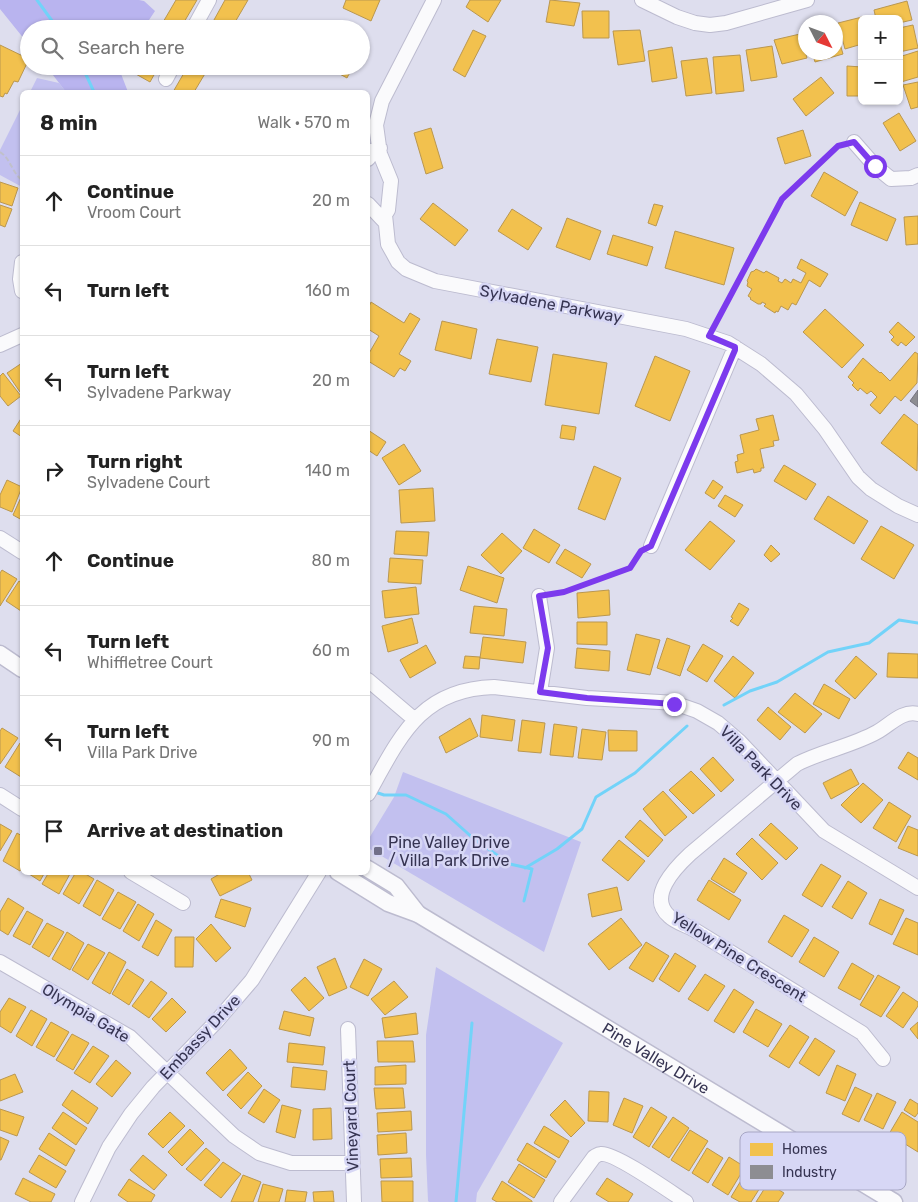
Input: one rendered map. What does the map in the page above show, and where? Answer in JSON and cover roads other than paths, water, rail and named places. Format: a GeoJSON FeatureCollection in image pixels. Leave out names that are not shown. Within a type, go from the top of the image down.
{"type":"FeatureCollection","features":[{"type":"Feature","properties":{"kind":"main road"},"geometry":{"type":"LineString","coordinates":[[0,654],[20,668]]}},
{"type":"Feature","properties":{"kind":"main road","name":"Pine Valley Drive"},"geometry":{"type":"LineString","coordinates":[[370,870],[396,886],[418,914]]}},
{"type":"Feature","properties":{"kind":"main road","name":"Pine Valley Drive"},"geometry":{"type":"LineString","coordinates":[[343,875],[388,903],[418,914],[778,1132]]}},
{"type":"Feature","properties":{"kind":"main road","name":"Pine Valley Drive"},"geometry":{"type":"LineString","coordinates":[[874,1190],[894,1202]]}},
{"type":"Feature","properties":{"kind":"street"},"geometry":{"type":"LineString","coordinates":[[198,20],[209,0]]}},
{"type":"Feature","properties":{"kind":"street","name":"Sylvadene Parkway"},"geometry":{"type":"LineString","coordinates":[[434,0],[382,101],[376,125],[376,136],[380,154],[391,181],[388,210],[385,215],[388,244],[398,262],[406,269],[435,281],[679,328],[709,336],[735,347],[768,368],[796,394],[825,429],[858,477],[871,489],[898,506],[918,515]]}},
{"type":"Feature","properties":{"kind":"street"},"geometry":{"type":"LineString","coordinates":[[642,0],[677,17],[695,23],[710,25],[726,23],[808,0]]}},
{"type":"Feature","properties":{"kind":"street"},"geometry":{"type":"LineString","coordinates":[[166,79],[168,75]]}},
{"type":"Feature","properties":{"kind":"street"},"geometry":{"type":"LineString","coordinates":[[854,142],[875,166],[892,179],[911,178],[918,174]]}},
{"type":"Feature","properties":{"kind":"street"},"geometry":{"type":"LineString","coordinates":[[370,156],[376,148],[380,148]]}},
{"type":"Feature","properties":{"kind":"street"},"geometry":{"type":"LineString","coordinates":[[370,206],[385,222]]}},
{"type":"Feature","properties":{"kind":"street"},"geometry":{"type":"LineString","coordinates":[[0,345],[20,336]]}},
{"type":"Feature","properties":{"kind":"street"},"geometry":{"type":"LineString","coordinates":[[651,546],[735,347]]}},
{"type":"Feature","properties":{"kind":"street"},"geometry":{"type":"LineString","coordinates":[[0,538],[20,551]]}},
{"type":"Feature","properties":{"kind":"street"},"geometry":{"type":"LineString","coordinates":[[539,596],[548,648],[540,692]]}},
{"type":"Feature","properties":{"kind":"street"},"geometry":{"type":"LineString","coordinates":[[370,682],[414,719]]}},
{"type":"Feature","properties":{"kind":"street","name":"Villa Park Drive"},"geometry":{"type":"LineString","coordinates":[[370,791],[395,747],[414,719],[435,703],[467,690],[494,687],[587,698],[674,704],[697,711],[726,730],[824,831],[918,888]]}},
{"type":"Feature","properties":{"kind":"street","name":"Yellow Pine Crescent"},"geometry":{"type":"LineString","coordinates":[[883,1059],[862,1033],[693,929],[677,922],[662,907],[662,889],[680,864],[788,770],[808,758],[875,734],[903,715],[911,712],[918,714]]}},
{"type":"Feature","properties":{"kind":"street"},"geometry":{"type":"LineString","coordinates":[[0,795],[20,808]]}},
{"type":"Feature","properties":{"kind":"street"},"geometry":{"type":"LineString","coordinates":[[136,875],[183,903]]}},
{"type":"Feature","properties":{"kind":"street","name":"Embassy Drive"},"geometry":{"type":"LineString","coordinates":[[82,1202],[120,1128],[140,1102],[216,1022],[252,980],[317,875]]}},
{"type":"Feature","properties":{"kind":"street","name":"Olympia Gate"},"geometry":{"type":"LineString","coordinates":[[0,962],[130,1037],[234,1136],[260,1153],[291,1163],[352,1164]]}},
{"type":"Feature","properties":{"kind":"street","name":"Vineyard Court"},"geometry":{"type":"LineString","coordinates":[[348,1029],[354,1202]]}},
{"type":"Feature","properties":{"kind":"street"},"geometry":{"type":"LineString","coordinates":[[561,1202],[594,1157],[601,1154],[625,1163],[686,1202]]}},
{"type":"Feature","properties":{"kind":"waterway"},"geometry":{"type":"LineString","coordinates":[[37,0],[51,20]]}},
{"type":"Feature","properties":{"kind":"waterway"},"geometry":{"type":"LineString","coordinates":[[86,75],[93,90]]}},
{"type":"Feature","properties":{"kind":"waterway"},"geometry":{"type":"LineString","coordinates":[[724,705],[750,691],[777,682],[828,652],[869,643],[899,620],[918,623]]}},
{"type":"Feature","properties":{"kind":"waterway"},"geometry":{"type":"LineString","coordinates":[[525,868],[557,849],[582,829],[596,797],[635,773],[687,726]]}},
{"type":"Feature","properties":{"kind":"waterway"},"geometry":{"type":"LineString","coordinates":[[378,793],[384,795],[406,795],[446,814],[474,839],[510,864],[532,869],[524,901]]}},
{"type":"Feature","properties":{"kind":"waterway"},"geometry":{"type":"LineString","coordinates":[[456,1202],[472,1023]]}},
{"type":"Feature","properties":{"kind":"place","name":"Pine Valley Drive / Villa Park Drive"},"geometry":{"type":"Point","coordinates":[378,851]}}]}
